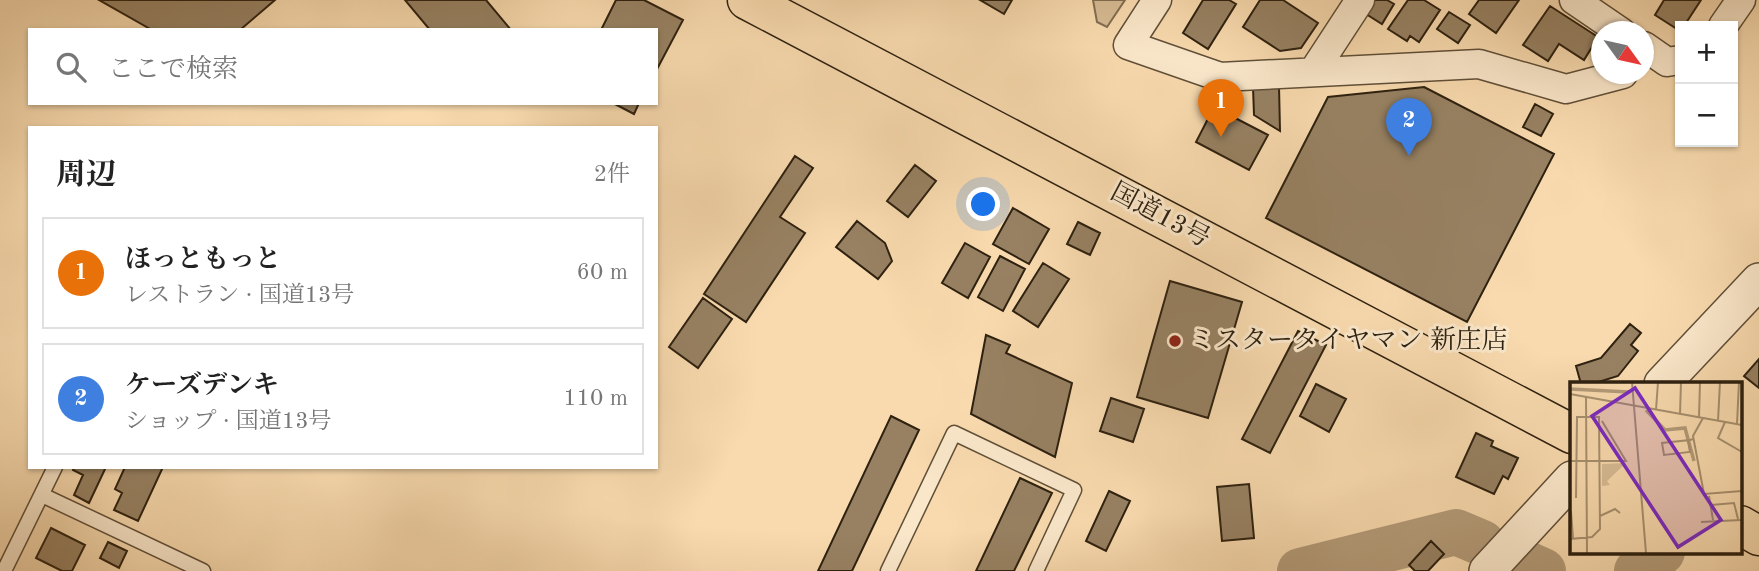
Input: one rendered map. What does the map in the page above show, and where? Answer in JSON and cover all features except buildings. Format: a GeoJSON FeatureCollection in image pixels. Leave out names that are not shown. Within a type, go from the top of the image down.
{"type":"FeatureCollection","features":[{"type":"Feature","properties":{"kind":"highway","name":"国道13号"},"geometry":{"type":"LineString","coordinates":[[747,0],[1570,433]]}},
{"type":"Feature","properties":{"kind":"highway"},"geometry":{"type":"LineString","coordinates":[[1742,526],[1759,536]]}},
{"type":"Feature","properties":{"kind":"street"},"geometry":{"type":"LineString","coordinates":[[1157,0],[1128,45],[1220,77],[1479,64],[1566,89],[1591,82]]}},
{"type":"Feature","properties":{"kind":"street"},"geometry":{"type":"LineString","coordinates":[[1314,72],[1360,0]]}},
{"type":"Feature","properties":{"kind":"street"},"geometry":{"type":"LineString","coordinates":[[1574,0],[1605,21]]}},
{"type":"Feature","properties":{"kind":"street"},"geometry":{"type":"LineString","coordinates":[[1726,21],[1741,0]]}},
{"type":"Feature","properties":{"kind":"street"},"geometry":{"type":"LineString","coordinates":[[1664,382],[1759,281]]}},
{"type":"Feature","properties":{"kind":"street"},"geometry":{"type":"LineString","coordinates":[[1487,571],[1570,482]]}},
{"type":"Feature","properties":{"kind":"lane"},"geometry":{"type":"LineString","coordinates":[[888,571],[954,433],[1074,490],[1036,571]]}},
{"type":"Feature","properties":{"kind":"lane"},"geometry":{"type":"LineString","coordinates":[[4,571],[54,469]]}},
{"type":"Feature","properties":{"kind":"lane"},"geometry":{"type":"LineString","coordinates":[[42,495],[198,570]]}},
{"type":"Feature","properties":{"kind":"shaded area"},"geometry":{"type":"Polygon","coordinates":[[[1093,0],[1125,0],[1107,27],[1097,22],[1093,0]]]}},
{"type":"Feature","properties":{"kind":"waterway"},"geometry":{"type":"LineString","coordinates":[[1300,571],[1456,532],[1482,543]]}},
{"type":"Feature","properties":{"kind":"waterway"},"geometry":{"type":"LineString","coordinates":[[1637,571],[1659,554]]}},
{"type":"Feature","properties":{"kind":"waterway"},"geometry":{"type":"LineString","coordinates":[[1525,563],[1543,571]]}},
{"type":"Feature","properties":{"kind":"place","name":"ほっともっと"},"geometry":{"type":"Point","coordinates":[1221,137]}},
{"type":"Feature","properties":{"kind":"place","name":"ケーズデンキ"},"geometry":{"type":"Point","coordinates":[1409,156]}},
{"type":"Feature","properties":{"kind":"place","name":"ミスタータイヤマン 新庄店"},"geometry":{"type":"Point","coordinates":[1175,341]}}]}
